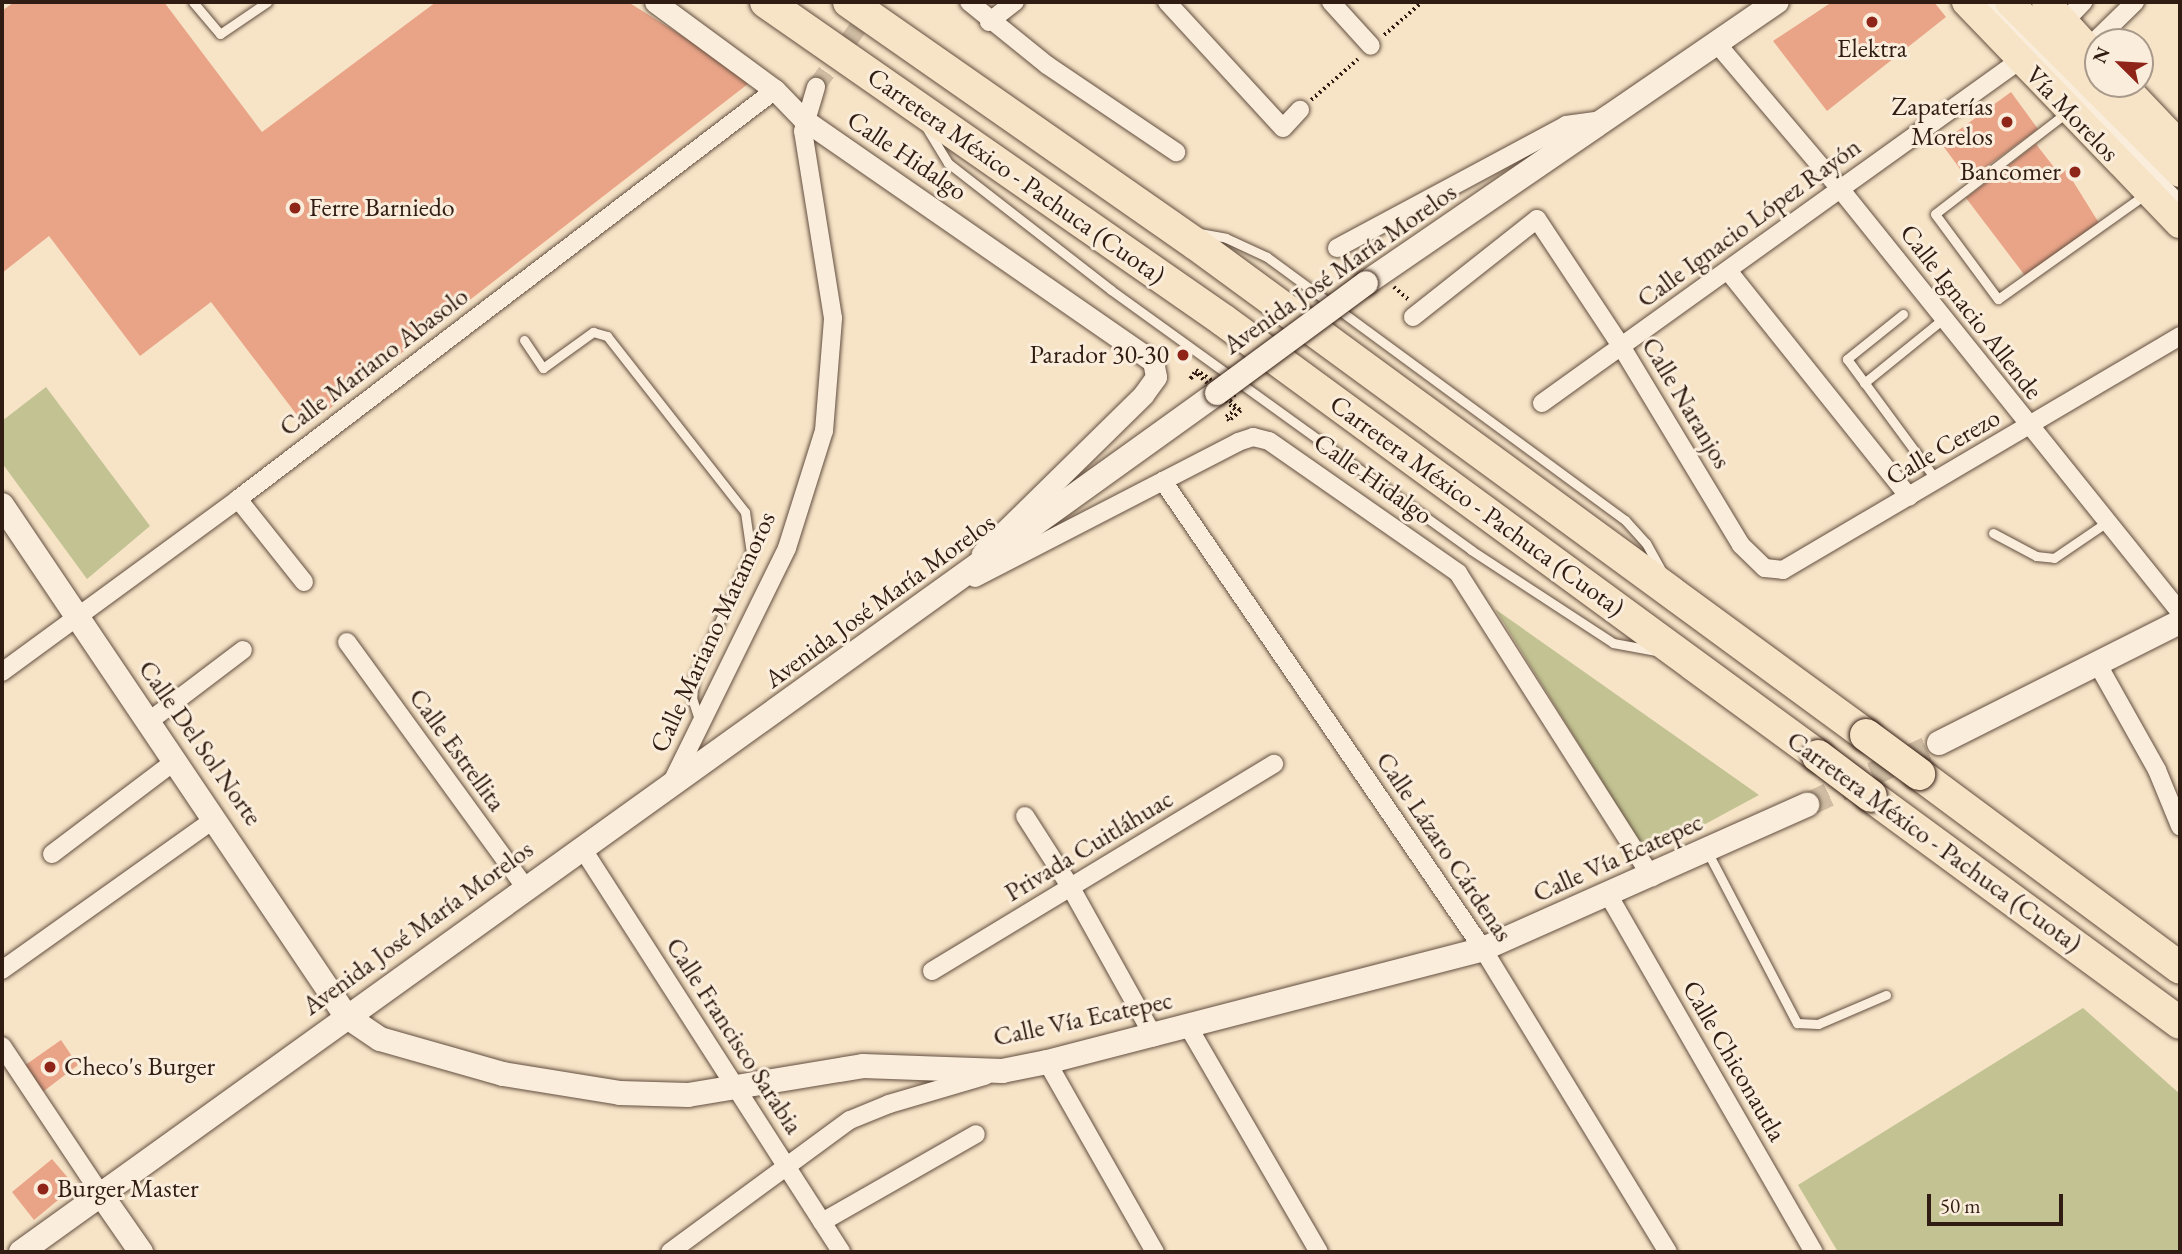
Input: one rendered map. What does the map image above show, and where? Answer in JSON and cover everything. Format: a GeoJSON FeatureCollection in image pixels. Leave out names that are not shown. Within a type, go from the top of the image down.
{"type":"FeatureCollection","features":[{"type":"Feature","properties":{"kind":"highway","name":"Carretera México - Pachuca (Cuota)"},"geometry":{"type":"LineString","coordinates":[[766,2],[1223,320],[2180,1023]]}},
{"type":"Feature","properties":{"kind":"highway","name":"Carretera México - Pachuca (Cuota)"},"geometry":{"type":"LineString","coordinates":[[849,2],[1174,229],[1670,590],[2180,968]]}},
{"type":"Feature","properties":{"kind":"main road","name":"Avenida José María Morelos"},"geometry":{"type":"LineString","coordinates":[[21,1252],[582,848],[666,793],[1373,278],[1718,45],[1777,2]]}},
{"type":"Feature","properties":{"kind":"main road","name":"Vía Morelos"},"geometry":{"type":"LineString","coordinates":[[1966,2],[2180,224]]}},
{"type":"Feature","properties":{"kind":"main road"},"geometry":{"type":"LineString","coordinates":[[2009,2],[2180,173]]}},
{"type":"Feature","properties":{"kind":"main road"},"geometry":{"type":"LineString","coordinates":[[2049,12],[2084,45]]}},
{"type":"Feature","properties":{"kind":"main road"},"geometry":{"type":"LineString","coordinates":[[2135,98],[2180,145]]}},
{"type":"Feature","properties":{"kind":"main road","name":"Calle Del Sol Norte"},"geometry":{"type":"LineString","coordinates":[[2,505],[76,617],[216,818],[346,1016]]}},
{"type":"Feature","properties":{"kind":"main road"},"geometry":{"type":"LineString","coordinates":[[1939,743],[2180,622]]}},
{"type":"Feature","properties":{"kind":"main road","name":"Calle Vía Ecatepec"},"geometry":{"type":"LineString","coordinates":[[346,1016],[380,1039],[503,1074],[620,1093],[688,1096],[737,1090],[863,1066],[1002,1071],[1154,1037],[1483,949],[1652,877],[1807,805]]}},
{"type":"Feature","properties":{"kind":"main road"},"geometry":{"type":"LineString","coordinates":[[100,1194],[141,1252]]}},
{"type":"Feature","properties":{"kind":"street","name":"Calle Hidalgo"},"geometry":{"type":"LineString","coordinates":[[655,2],[775,90],[803,119],[1148,355],[1157,369],[1143,395],[939,594]]}},
{"type":"Feature","properties":{"kind":"street"},"geometry":{"type":"LineString","coordinates":[[969,2],[989,22],[1176,152]]}},
{"type":"Feature","properties":{"kind":"street"},"geometry":{"type":"LineString","coordinates":[[989,22],[1014,2]]}},
{"type":"Feature","properties":{"kind":"street"},"geometry":{"type":"LineString","coordinates":[[1167,2],[1283,128],[1300,110]]}},
{"type":"Feature","properties":{"kind":"street"},"geometry":{"type":"LineString","coordinates":[[1331,2],[1371,46]]}},
{"type":"Feature","properties":{"kind":"street"},"geometry":{"type":"LineString","coordinates":[[2049,12],[2084,2]]}},
{"type":"Feature","properties":{"kind":"street"},"geometry":{"type":"LineString","coordinates":[[2114,28],[2135,2]]}},
{"type":"Feature","properties":{"kind":"street","name":"Calle Ignacio Allende"},"geometry":{"type":"LineString","coordinates":[[1718,45],[1841,190],[2029,428],[2180,612]]}},
{"type":"Feature","properties":{"kind":"street","name":"Calle Ignacio López Rayón"},"geometry":{"type":"LineString","coordinates":[[1542,403],[1729,272],[2020,60]]}},
{"type":"Feature","properties":{"kind":"street"},"geometry":{"type":"LineString","coordinates":[[803,119],[816,86]]}},
{"type":"Feature","properties":{"kind":"street","name":"Calle Mariano Abasolo"},"geometry":{"type":"LineString","coordinates":[[2,672],[238,499],[775,90]]}},
{"type":"Feature","properties":{"kind":"street","name":"Calle Mariano Matamoros"},"geometry":{"type":"LineString","coordinates":[[666,793],[787,548],[824,431],[833,318],[803,119]]}},
{"type":"Feature","properties":{"kind":"street"},"geometry":{"type":"LineString","coordinates":[[1337,248],[1566,125],[1606,120]]}},
{"type":"Feature","properties":{"kind":"street","name":"Calle Naranjos"},"geometry":{"type":"LineString","coordinates":[[1417,314],[1537,219],[1621,346],[1741,545],[1765,568]]}},
{"type":"Feature","properties":{"kind":"street"},"geometry":{"type":"LineString","coordinates":[[1729,272],[1909,497]]}},
{"type":"Feature","properties":{"kind":"street","name":"Calle Cerezo"},"geometry":{"type":"LineString","coordinates":[[1765,568],[1783,570],[2029,428],[2180,336]]}},
{"type":"Feature","properties":{"kind":"street","name":"Calle Hidalgo"},"geometry":{"type":"LineString","coordinates":[[939,594],[1238,442],[1253,437],[1269,441],[1458,573],[1652,877]]}},
{"type":"Feature","properties":{"kind":"street","name":"Calle Lázaro Cárdenas"},"geometry":{"type":"LineString","coordinates":[[1163,481],[1483,949],[1668,1252]]}},
{"type":"Feature","properties":{"kind":"street"},"geometry":{"type":"LineString","coordinates":[[238,499],[304,582]]}},
{"type":"Feature","properties":{"kind":"street","name":"Calle Estrellita"},"geometry":{"type":"LineString","coordinates":[[346,642],[526,888]]}},
{"type":"Feature","properties":{"kind":"street"},"geometry":{"type":"LineString","coordinates":[[148,722],[243,650]]}},
{"type":"Feature","properties":{"kind":"street"},"geometry":{"type":"LineString","coordinates":[[2097,663],[2157,770],[2180,826]]}},
{"type":"Feature","properties":{"kind":"street"},"geometry":{"type":"LineString","coordinates":[[52,854],[176,761]]}},
{"type":"Feature","properties":{"kind":"street","name":"Privada Cuitláhuac"},"geometry":{"type":"LineString","coordinates":[[932,971],[1274,764]]}},
{"type":"Feature","properties":{"kind":"street"},"geometry":{"type":"LineString","coordinates":[[1025,816],[1071,888],[1154,1037]]}},
{"type":"Feature","properties":{"kind":"street"},"geometry":{"type":"LineString","coordinates":[[2,970],[216,818]]}},
{"type":"Feature","properties":{"kind":"street","name":"Calle Francisco Sarabia"},"geometry":{"type":"LineString","coordinates":[[582,848],[841,1252]]}},
{"type":"Feature","properties":{"kind":"street","name":"Calle Chiconautla"},"geometry":{"type":"LineString","coordinates":[[1609,896],[1814,1252]]}},
{"type":"Feature","properties":{"kind":"street"},"geometry":{"type":"LineString","coordinates":[[1189,1028],[1319,1252]]}},
{"type":"Feature","properties":{"kind":"street"},"geometry":{"type":"LineString","coordinates":[[2,1046],[100,1194]]}},
{"type":"Feature","properties":{"kind":"street"},"geometry":{"type":"LineString","coordinates":[[1046,1062],[1155,1252]]}},
{"type":"Feature","properties":{"kind":"street"},"geometry":{"type":"LineString","coordinates":[[670,1252],[786,1163],[850,1120],[888,1104],[1002,1071]]}},
{"type":"Feature","properties":{"kind":"street"},"geometry":{"type":"LineString","coordinates":[[822,1222],[976,1134]]}},
{"type":"Feature","properties":{"kind":"lane"},"geometry":{"type":"LineString","coordinates":[[194,2],[220,34],[267,2]]}},
{"type":"Feature","properties":{"kind":"lane"},"geometry":{"type":"LineString","coordinates":[[1988,2],[2180,199]]}},
{"type":"Feature","properties":{"kind":"lane"},"geometry":{"type":"LineString","coordinates":[[2049,12],[2084,57]]}},
{"type":"Feature","properties":{"kind":"lane"},"geometry":{"type":"LineString","coordinates":[[2121,98],[2180,157]]}},
{"type":"Feature","properties":{"kind":"lane"},"geometry":{"type":"LineString","coordinates":[[2069,110],[1935,214],[1998,299],[2148,192]]}},
{"type":"Feature","properties":{"kind":"lane"},"geometry":{"type":"LineString","coordinates":[[1903,314],[1847,359],[1937,481]]}},
{"type":"Feature","properties":{"kind":"lane"},"geometry":{"type":"LineString","coordinates":[[1864,383],[1943,319]]}},
{"type":"Feature","properties":{"kind":"lane"},"geometry":{"type":"LineString","coordinates":[[524,340],[543,368],[593,332],[607,336],[745,513],[751,554],[694,677],[692,698],[701,724]]}},
{"type":"Feature","properties":{"kind":"lane"},"geometry":{"type":"LineString","coordinates":[[1993,533],[2036,556],[2054,558],[2107,522]]}},
{"type":"Feature","properties":{"kind":"lane"},"geometry":{"type":"LineString","coordinates":[[1707,851],[1797,1023],[1818,1024],[1886,995]]}},
{"type":"Feature","properties":{"kind":"path"},"geometry":{"type":"LineString","coordinates":[[1373,278],[1417,314]]}},
{"type":"Feature","properties":{"kind":"path"},"geometry":{"type":"LineString","coordinates":[[1197,374],[1188,377],[1196,370],[1241,411],[1229,421],[1226,417],[1235,410]]}},
{"type":"Feature","properties":{"kind":"green space"},"geometry":{"type":"Polygon","coordinates":[[[46,387],[150,526],[87,579],[2,463],[2,421],[46,387]]]}},
{"type":"Feature","properties":{"kind":"green space"},"geometry":{"type":"Polygon","coordinates":[[[1495,609],[1759,795],[1648,855],[1495,609]]]}},
{"type":"Feature","properties":{"kind":"green space"},"geometry":{"type":"Polygon","coordinates":[[[2083,1008],[2180,1094],[2180,1252],[1838,1252],[1798,1185],[2083,1008]]]}},
{"type":"Feature","properties":{"kind":"building","name":"Ferre Barniedo"},"geometry":{"type":"Polygon","coordinates":[[[14,2],[164,2],[262,132],[436,2],[628,2],[753,80],[306,427],[211,302],[140,356],[49,236],[2,273],[2,11],[14,2]]]}},
{"type":"Feature","properties":{"kind":"building"},"geometry":{"type":"Polygon","coordinates":[[[1832,2],[1934,2],[1946,17],[1827,111],[1773,41],[1832,2]]]}},
{"type":"Feature","properties":{"kind":"building"},"geometry":{"type":"Polygon","coordinates":[[[2011,92],[2038,129],[1968,180],[1941,143],[2011,92]]]}},
{"type":"Feature","properties":{"kind":"building"},"geometry":{"type":"Polygon","coordinates":[[[2036,144],[2060,175],[2066,170],[2099,223],[2026,277],[1966,198],[2036,144]]]}},
{"type":"Feature","properties":{"kind":"building","name":"Checo's Burger"},"geometry":{"type":"Polygon","coordinates":[[[61,1040],[78,1065],[40,1094],[21,1068],[61,1040]]]}},
{"type":"Feature","properties":{"kind":"building","name":"Burger Master"},"geometry":{"type":"Polygon","coordinates":[[[52,1159],[75,1186],[34,1220],[12,1192],[52,1159]]]}},
{"type":"Feature","properties":{"kind":"tunnel"},"geometry":{"type":"LineString","coordinates":[[816,87],[871,9]]}},
{"type":"Feature","properties":{"kind":"tunnel"},"geometry":{"type":"LineString","coordinates":[[1807,805],[1939,743]]}},
{"type":"Feature","properties":{"kind":"place","name":"Elektra"},"geometry":{"type":"Point","coordinates":[1872,22]}},
{"type":"Feature","properties":{"kind":"place","name":"Zapaterías Morelos"},"geometry":{"type":"Point","coordinates":[2007,122]}},
{"type":"Feature","properties":{"kind":"place","name":"Bancomer"},"geometry":{"type":"Point","coordinates":[2075,172]}},
{"type":"Feature","properties":{"kind":"place","name":"Ferre Barniedo"},"geometry":{"type":"Point","coordinates":[295,208]}},
{"type":"Feature","properties":{"kind":"place","name":"Parador 30-30"},"geometry":{"type":"Point","coordinates":[1183,355]}},
{"type":"Feature","properties":{"kind":"place","name":"Checo's Burger"},"geometry":{"type":"Point","coordinates":[50,1067]}},
{"type":"Feature","properties":{"kind":"place","name":"Burger Master"},"geometry":{"type":"Point","coordinates":[43,1189]}}]}
